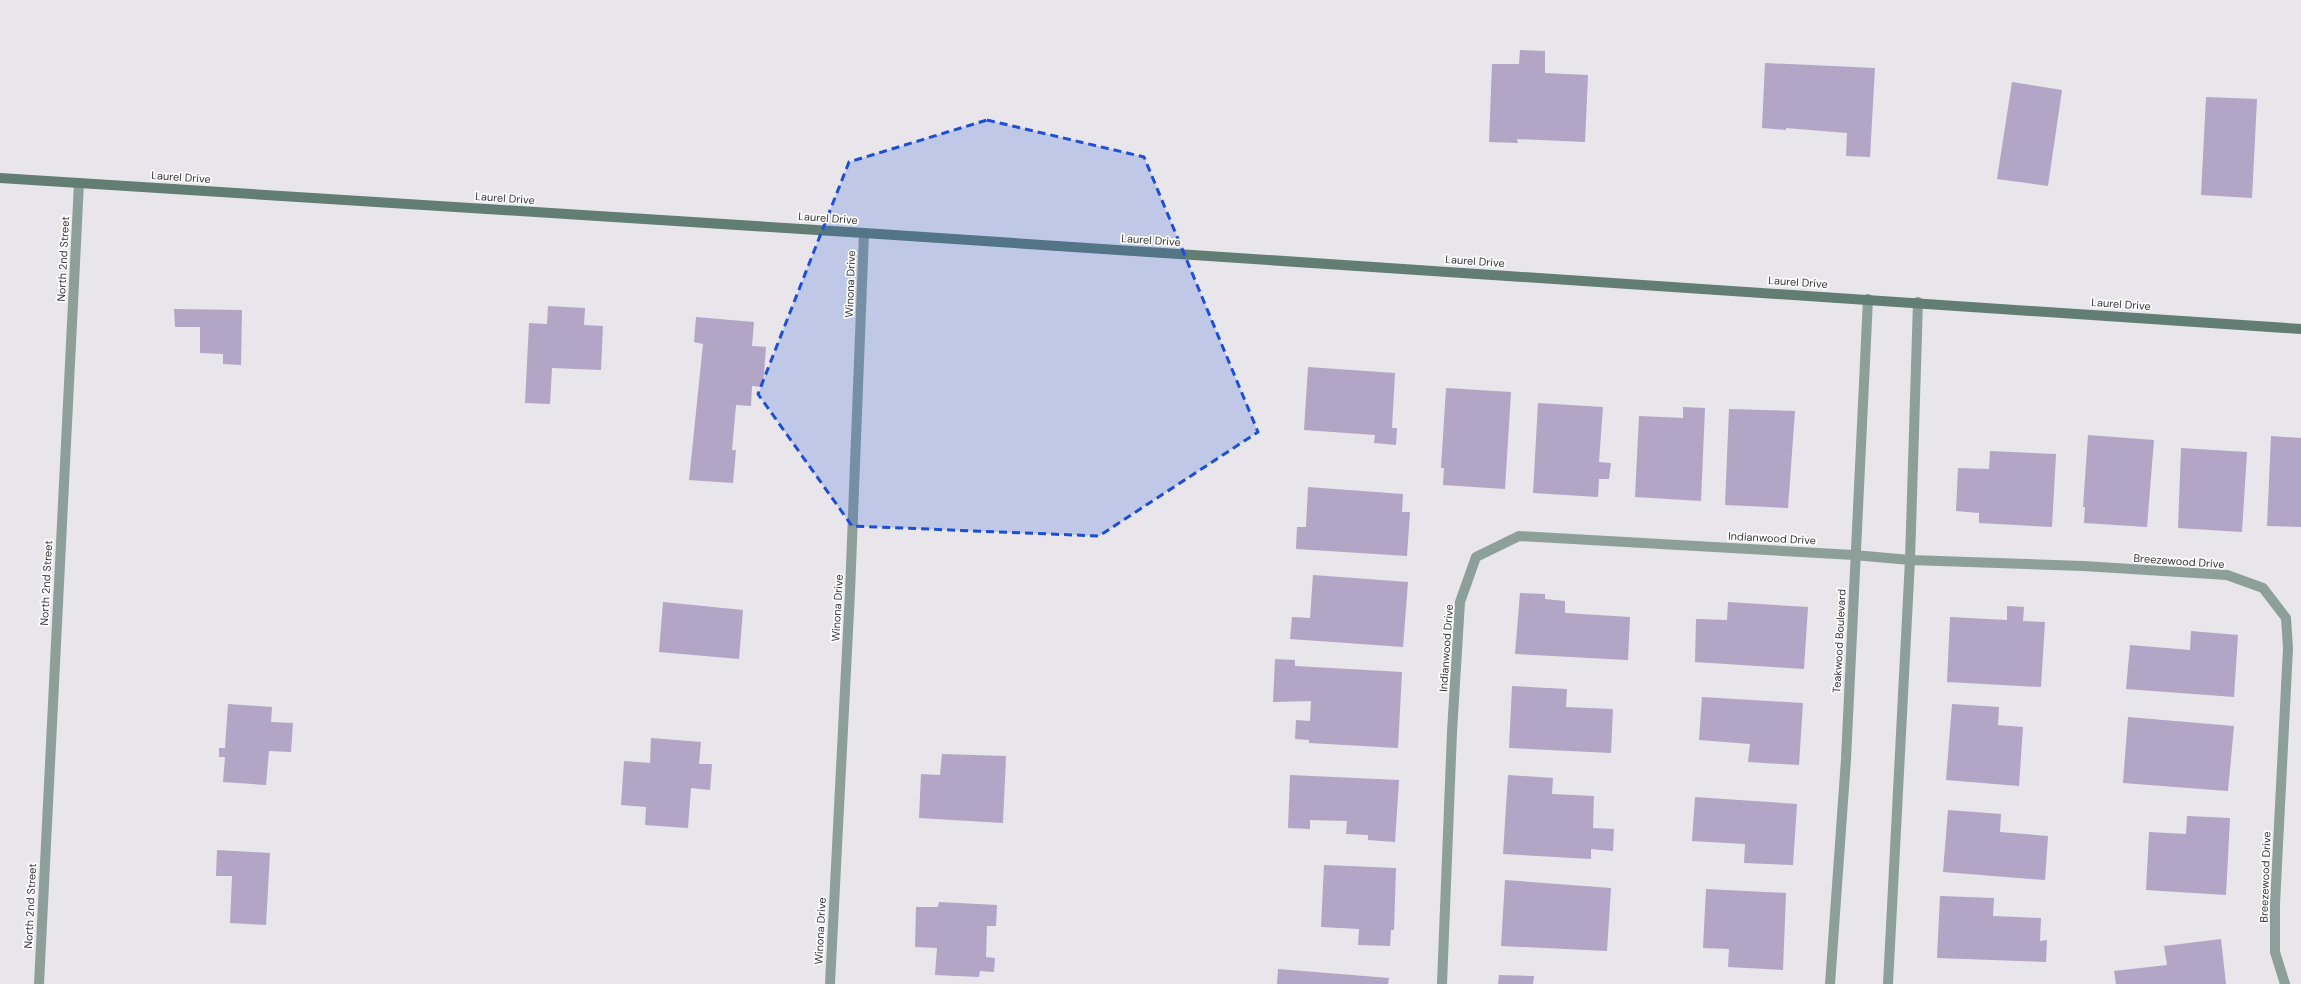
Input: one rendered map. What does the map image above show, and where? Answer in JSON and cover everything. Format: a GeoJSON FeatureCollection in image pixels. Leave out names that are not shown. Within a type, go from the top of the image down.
{"type":"FeatureCollection","features":[{"type":"Feature","properties":{"kind":"street","name":"Laurel Drive"},"geometry":{"type":"LineString","coordinates":[[0,178],[1918,302],[2301,329]]}},
{"type":"Feature","properties":{"kind":"street","name":"North 2nd Street"},"geometry":{"type":"LineString","coordinates":[[39,984],[78,183]]}},
{"type":"Feature","properties":{"kind":"street","name":"Winona Drive"},"geometry":{"type":"LineString","coordinates":[[830,984],[850,592],[864,233]]}},
{"type":"Feature","properties":{"kind":"street","name":"Teakwood Boulevard"},"geometry":{"type":"LineString","coordinates":[[1830,984],[1846,759],[1854,555],[1868,299]]}},
{"type":"Feature","properties":{"kind":"street"},"geometry":{"type":"LineString","coordinates":[[1888,984],[1910,560],[1918,302]]}},
{"type":"Feature","properties":{"kind":"street","name":"Indianwood Drive"},"geometry":{"type":"LineString","coordinates":[[1442,984],[1452,732],[1460,602],[1476,557],[1519,536],[1854,555]]}},
{"type":"Feature","properties":{"kind":"street","name":"Breezewood Drive"},"geometry":{"type":"LineString","coordinates":[[1854,555],[1910,560],[2083,566],[2227,576],[2263,588],[2286,618],[2288,648],[2275,904],[2275,952],[2285,984]]}},
{"type":"Feature","properties":{"kind":"highlighted area"},"geometry":{"type":"Polygon","coordinates":[[[987,120],[1144,157],[1258,432],[1099,536],[852,526],[758,394],[849,162],[987,120]]]}},
{"type":"Feature","properties":{"kind":"building"},"geometry":{"type":"Polygon","coordinates":[[[1520,50],[1545,51],[1545,73],[1588,75],[1585,142],[1517,139],[1518,143],[1489,142],[1492,64],[1519,64],[1520,50]]]}},
{"type":"Feature","properties":{"kind":"building"},"geometry":{"type":"Polygon","coordinates":[[[1765,63],[1875,68],[1870,157],[1846,156],[1847,133],[1786,128],[1786,130],[1762,128],[1765,63]]]}},
{"type":"Feature","properties":{"kind":"building"},"geometry":{"type":"Polygon","coordinates":[[[2012,82],[2062,90],[2048,186],[1997,179],[2012,82]]]}},
{"type":"Feature","properties":{"kind":"building"},"geometry":{"type":"Polygon","coordinates":[[[2206,97],[2257,99],[2252,198],[2201,195],[2206,97]]]}},
{"type":"Feature","properties":{"kind":"building"},"geometry":{"type":"Polygon","coordinates":[[[548,306],[585,308],[584,325],[603,326],[601,370],[552,368],[550,404],[525,403],[529,323],[547,324],[548,306]]]}},
{"type":"Feature","properties":{"kind":"building"},"geometry":{"type":"Polygon","coordinates":[[[174,309],[242,310],[241,365],[223,364],[223,354],[200,353],[200,327],[175,327],[174,309]]]}},
{"type":"Feature","properties":{"kind":"building"},"geometry":{"type":"Polygon","coordinates":[[[696,317],[754,322],[752,346],[766,347],[763,387],[752,386],[751,406],[736,405],[732,450],[736,450],[733,483],[689,480],[703,344],[694,342],[696,317]]]}},
{"type":"Feature","properties":{"kind":"building"},"geometry":{"type":"Polygon","coordinates":[[[1308,367],[1395,373],[1392,428],[1397,428],[1396,445],[1374,443],[1375,435],[1304,430],[1308,367]]]}},
{"type":"Feature","properties":{"kind":"building"},"geometry":{"type":"Polygon","coordinates":[[[1446,388],[1511,392],[1505,489],[1443,485],[1444,468],[1441,468],[1446,388]]]}},
{"type":"Feature","properties":{"kind":"building"},"geometry":{"type":"Polygon","coordinates":[[[1538,403],[1603,407],[1599,462],[1611,463],[1609,479],[1599,479],[1598,497],[1533,493],[1538,403]]]}},
{"type":"Feature","properties":{"kind":"building"},"geometry":{"type":"Polygon","coordinates":[[[1683,407],[1705,408],[1701,501],[1635,497],[1639,416],[1683,418],[1683,407]]]}},
{"type":"Feature","properties":{"kind":"building"},"geometry":{"type":"Polygon","coordinates":[[[1729,409],[1795,411],[1788,508],[1725,505],[1729,409]]]}},
{"type":"Feature","properties":{"kind":"building"},"geometry":{"type":"Polygon","coordinates":[[[2088,435],[2154,440],[2147,527],[2084,523],[2085,507],[2083,507],[2088,435]]]}},
{"type":"Feature","properties":{"kind":"building"},"geometry":{"type":"Polygon","coordinates":[[[2271,436],[2301,438],[2301,527],[2267,526],[2271,436]]]}},
{"type":"Feature","properties":{"kind":"building"},"geometry":{"type":"Polygon","coordinates":[[[2181,448],[2247,452],[2242,532],[2178,528],[2181,448]]]}},
{"type":"Feature","properties":{"kind":"building"},"geometry":{"type":"Polygon","coordinates":[[[1990,451],[2056,454],[2052,527],[1979,523],[1979,513],[1956,511],[1958,468],[1989,469],[1990,451]]]}},
{"type":"Feature","properties":{"kind":"building"},"geometry":{"type":"Polygon","coordinates":[[[1308,487],[1403,494],[1402,512],[1410,512],[1407,556],[1296,549],[1297,527],[1306,527],[1308,487]]]}},
{"type":"Feature","properties":{"kind":"building"},"geometry":{"type":"Polygon","coordinates":[[[1313,575],[1408,582],[1403,647],[1290,639],[1292,617],[1310,618],[1313,575]]]}},
{"type":"Feature","properties":{"kind":"building"},"geometry":{"type":"Polygon","coordinates":[[[1520,593],[1545,594],[1545,599],[1565,601],[1565,613],[1630,617],[1628,660],[1515,654],[1520,593]]]}},
{"type":"Feature","properties":{"kind":"building"},"geometry":{"type":"Polygon","coordinates":[[[663,602],[743,610],[739,659],[659,652],[663,602]]]}},
{"type":"Feature","properties":{"kind":"building"},"geometry":{"type":"Polygon","coordinates":[[[1728,602],[1808,607],[1804,669],[1695,662],[1696,619],[1727,620],[1728,602]]]}},
{"type":"Feature","properties":{"kind":"building"},"geometry":{"type":"Polygon","coordinates":[[[2007,606],[2024,607],[2023,621],[2045,622],[2041,687],[1947,682],[1950,617],[2007,620],[2007,606]]]}},
{"type":"Feature","properties":{"kind":"building"},"geometry":{"type":"Polygon","coordinates":[[[2191,631],[2238,635],[2234,697],[2126,689],[2130,645],[2190,650],[2191,631]]]}},
{"type":"Feature","properties":{"kind":"building"},"geometry":{"type":"Polygon","coordinates":[[[1275,659],[1295,660],[1295,666],[1402,672],[1398,748],[1309,743],[1309,740],[1295,739],[1296,720],[1310,721],[1311,701],[1273,702],[1275,659]]]}},
{"type":"Feature","properties":{"kind":"building"},"geometry":{"type":"Polygon","coordinates":[[[1512,686],[1567,689],[1566,707],[1613,709],[1611,753],[1509,748],[1512,686]]]}},
{"type":"Feature","properties":{"kind":"building"},"geometry":{"type":"Polygon","coordinates":[[[1702,697],[1803,703],[1799,765],[1748,762],[1750,744],[1699,740],[1702,697]]]}},
{"type":"Feature","properties":{"kind":"building"},"geometry":{"type":"Polygon","coordinates":[[[228,704],[272,707],[271,722],[293,723],[291,752],[269,751],[266,785],[223,782],[225,757],[219,757],[219,748],[225,748],[228,704]]]}},
{"type":"Feature","properties":{"kind":"building"},"geometry":{"type":"Polygon","coordinates":[[[1952,704],[1999,707],[1998,725],[2023,727],[2019,786],[1946,780],[1952,704]]]}},
{"type":"Feature","properties":{"kind":"building"},"geometry":{"type":"Polygon","coordinates":[[[2128,717],[2234,726],[2228,791],[2123,783],[2128,717]]]}},
{"type":"Feature","properties":{"kind":"building"},"geometry":{"type":"Polygon","coordinates":[[[651,738],[701,742],[699,764],[712,764],[710,790],[691,788],[688,828],[645,825],[646,807],[621,805],[624,761],[650,763],[651,738]]]}},
{"type":"Feature","properties":{"kind":"building"},"geometry":{"type":"Polygon","coordinates":[[[942,754],[1006,756],[1003,823],[919,818],[921,774],[940,775],[942,754]]]}},
{"type":"Feature","properties":{"kind":"building"},"geometry":{"type":"Polygon","coordinates":[[[1290,775],[1399,780],[1395,842],[1368,840],[1368,835],[1346,834],[1347,821],[1310,820],[1310,829],[1288,828],[1290,775]]]}},
{"type":"Feature","properties":{"kind":"building"},"geometry":{"type":"Polygon","coordinates":[[[1508,775],[1553,778],[1552,794],[1594,796],[1593,828],[1614,829],[1613,851],[1591,849],[1591,859],[1503,854],[1508,775]]]}},
{"type":"Feature","properties":{"kind":"building"},"geometry":{"type":"Polygon","coordinates":[[[1695,797],[1797,804],[1793,865],[1744,863],[1745,844],[1692,841],[1695,797]]]}},
{"type":"Feature","properties":{"kind":"building"},"geometry":{"type":"Polygon","coordinates":[[[1948,810],[2001,814],[2000,832],[2048,836],[2045,880],[1943,872],[1948,810]]]}},
{"type":"Feature","properties":{"kind":"building"},"geometry":{"type":"Polygon","coordinates":[[[2187,816],[2230,818],[2226,895],[2146,890],[2149,832],[2186,834],[2187,816]]]}},
{"type":"Feature","properties":{"kind":"building"},"geometry":{"type":"Polygon","coordinates":[[[217,850],[270,853],[266,925],[230,923],[232,876],[216,876],[217,850]]]}},
{"type":"Feature","properties":{"kind":"building"},"geometry":{"type":"Polygon","coordinates":[[[1324,865],[1396,868],[1394,930],[1391,930],[1390,946],[1358,945],[1359,929],[1321,927],[1324,865]]]}},
{"type":"Feature","properties":{"kind":"building"},"geometry":{"type":"Polygon","coordinates":[[[1505,880],[1611,888],[1607,951],[1501,946],[1505,880]]]}},
{"type":"Feature","properties":{"kind":"building"},"geometry":{"type":"Polygon","coordinates":[[[1706,889],[1786,893],[1783,970],[1728,967],[1729,949],[1703,948],[1706,889]]]}},
{"type":"Feature","properties":{"kind":"building"},"geometry":{"type":"Polygon","coordinates":[[[1940,896],[1994,898],[1993,916],[2041,918],[2040,941],[2047,940],[2046,962],[1937,958],[1940,896]]]}},
{"type":"Feature","properties":{"kind":"building"},"geometry":{"type":"Polygon","coordinates":[[[939,902],[997,905],[996,926],[987,926],[986,957],[995,958],[994,972],[980,971],[979,977],[935,975],[937,948],[915,947],[916,907],[938,907],[939,902]]]}},
{"type":"Feature","properties":{"kind":"building"},"geometry":{"type":"Polygon","coordinates":[[[2221,939],[2226,984],[2116,984],[2114,971],[2167,965],[2164,946],[2221,939]]]}},
{"type":"Feature","properties":{"kind":"building"},"geometry":{"type":"Polygon","coordinates":[[[1278,969],[1389,978],[1388,984],[1277,984],[1278,969]]]}},
{"type":"Feature","properties":{"kind":"building"},"geometry":{"type":"Polygon","coordinates":[[[1499,975],[1534,976],[1533,984],[1498,984],[1499,975]]]}}]}
